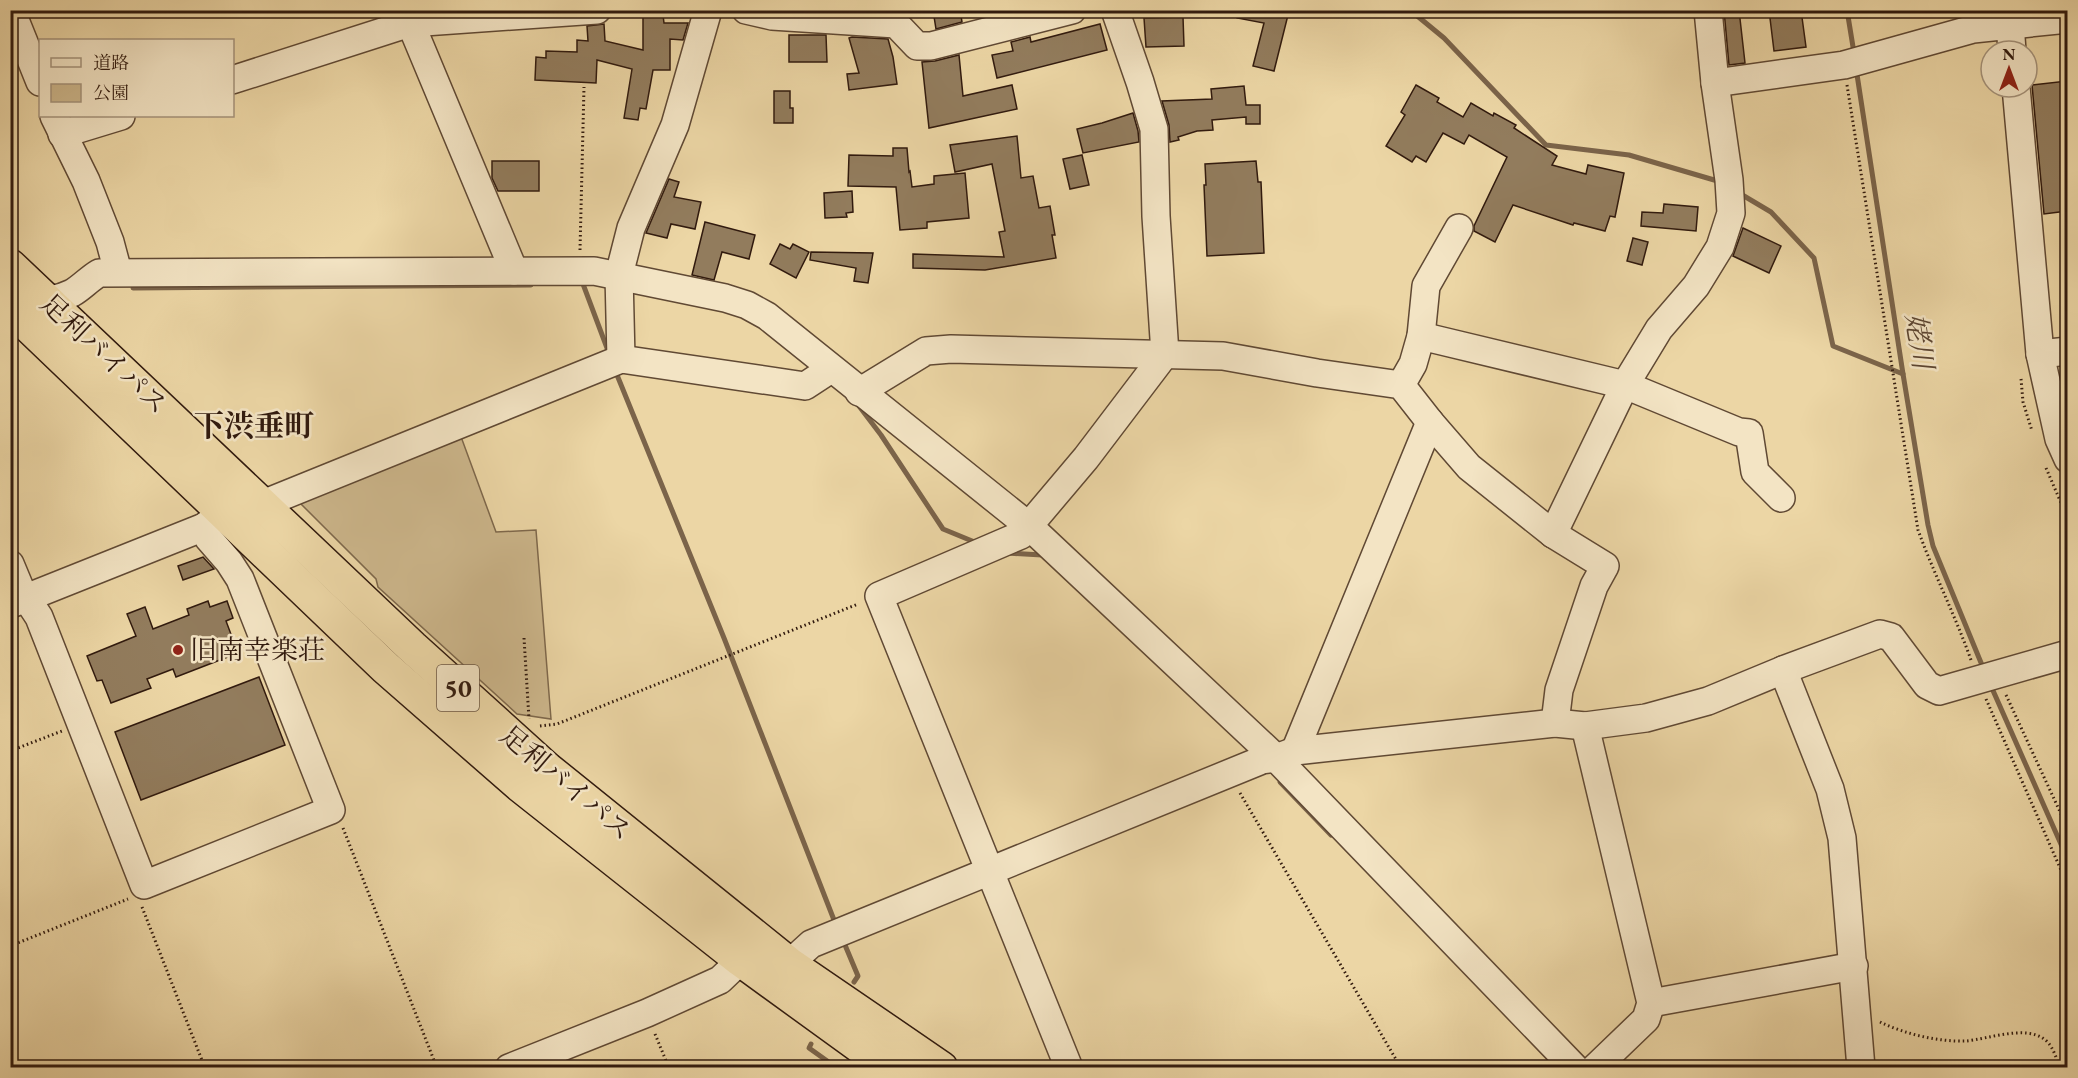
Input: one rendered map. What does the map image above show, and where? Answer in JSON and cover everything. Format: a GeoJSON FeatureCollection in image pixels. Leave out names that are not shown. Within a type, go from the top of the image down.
{"type":"FeatureCollection","features":[{"type":"Feature","properties":{"kind":"highway","name":"足利バイパス"},"geometry":{"type":"LineString","coordinates":[[10,266],[412,647],[519,727],[547,769],[789,964],[941,1068]]}},
{"type":"Feature","properties":{"kind":"highway","name":"足利バイパス"},"geometry":{"type":"LineString","coordinates":[[10,308],[213,519],[521,786],[741,960],[890,1068]]}},
{"type":"Feature","properties":{"kind":"street"},"geometry":{"type":"LineString","coordinates":[[11,10],[39,80]]}},
{"type":"Feature","properties":{"kind":"street"},"geometry":{"type":"LineString","coordinates":[[234,79],[407,17],[597,10]]}},
{"type":"Feature","properties":{"kind":"street"},"geometry":{"type":"LineString","coordinates":[[621,359],[619,275],[631,228],[675,125],[708,10]]}},
{"type":"Feature","properties":{"kind":"street"},"geometry":{"type":"LineString","coordinates":[[746,10],[772,16],[896,24],[917,46],[931,46],[1072,10]]}},
{"type":"Feature","properties":{"kind":"street"},"geometry":{"type":"LineString","coordinates":[[1069,1068],[879,596],[1021,535],[1086,458],[1165,354],[1156,216],[1154,129],[1115,10]]}},
{"type":"Feature","properties":{"kind":"street"},"geometry":{"type":"LineString","coordinates":[[1553,534],[1625,385],[1659,329],[1708,267],[1720,247],[1731,213],[1730,180],[1708,10]]}},
{"type":"Feature","properties":{"kind":"street"},"geometry":{"type":"LineString","coordinates":[[407,17],[514,271]]}},
{"type":"Feature","properties":{"kind":"street"},"geometry":{"type":"LineString","coordinates":[[1716,83],[1844,65],[1973,30],[2010,29],[2067,19]]}},
{"type":"Feature","properties":{"kind":"street"},"geometry":{"type":"LineString","coordinates":[[2017,99],[2040,354],[2059,439],[2067,459]]}},
{"type":"Feature","properties":{"kind":"street"},"geometry":{"type":"LineString","coordinates":[[114,117],[58,125],[86,181],[110,242],[118,272]]}},
{"type":"Feature","properties":{"kind":"street"},"geometry":{"type":"LineString","coordinates":[[1401,385],[1413,364],[1421,336],[1426,286],[1459,228]]}},
{"type":"Feature","properties":{"kind":"street"},"geometry":{"type":"LineString","coordinates":[[10,303],[48,301],[73,293],[89,278],[99,273],[580,271],[619,275],[747,305],[767,316],[1030,527],[1286,755],[1575,1068]]}},
{"type":"Feature","properties":{"kind":"street"},"geometry":{"type":"LineString","coordinates":[[1421,336],[1625,385],[1739,432],[1749,433],[1755,472],[1781,498]]}},
{"type":"Feature","properties":{"kind":"street"},"geometry":{"type":"LineString","coordinates":[[859,392],[926,351],[951,350],[1223,356],[1401,385],[1469,467],[1553,534],[1605,566],[1594,586],[1559,690],[1555,723]]}},
{"type":"Feature","properties":{"kind":"street"},"geometry":{"type":"LineString","coordinates":[[2040,354],[2067,351]]}},
{"type":"Feature","properties":{"kind":"street"},"geometry":{"type":"LineString","coordinates":[[263,504],[621,359],[805,386],[831,369]]}},
{"type":"Feature","properties":{"kind":"street"},"geometry":{"type":"LineString","coordinates":[[1286,755],[1430,422]]}},
{"type":"Feature","properties":{"kind":"street"},"geometry":{"type":"LineString","coordinates":[[19,601],[213,519]]}},
{"type":"Feature","properties":{"kind":"street"},"geometry":{"type":"LineString","coordinates":[[19,601],[39,617],[81,724],[140,889],[331,810],[240,579],[209,539],[213,519]]}},
{"type":"Feature","properties":{"kind":"street"},"geometry":{"type":"LineString","coordinates":[[10,564],[20,588],[19,601]]}},
{"type":"Feature","properties":{"kind":"street"},"geometry":{"type":"LineString","coordinates":[[789,964],[811,944],[1262,760],[1286,755],[1555,723],[1585,726],[1646,718],[1708,701],[1880,634],[1890,637],[1927,685],[1939,691],[2067,654]]}},
{"type":"Feature","properties":{"kind":"street"},"geometry":{"type":"LineString","coordinates":[[1783,670],[1836,807],[1842,837],[1861,1068]]}},
{"type":"Feature","properties":{"kind":"street"},"geometry":{"type":"LineString","coordinates":[[1585,726],[1651,1003],[1646,1019],[1596,1068]]}},
{"type":"Feature","properties":{"kind":"street"},"geometry":{"type":"LineString","coordinates":[[508,1068],[647,1013],[720,980],[741,960]]}},
{"type":"Feature","properties":{"kind":"street"},"geometry":{"type":"LineString","coordinates":[[1651,1003],[1854,966]]}},
{"type":"Feature","properties":{"kind":"path"},"geometry":{"type":"LineString","coordinates":[[1844,65],[1918,530],[1928,558],[1958,622],[2067,829]]}},
{"type":"Feature","properties":{"kind":"path"},"geometry":{"type":"LineString","coordinates":[[580,271],[584,87]]}},
{"type":"Feature","properties":{"kind":"path"},"geometry":{"type":"LineString","coordinates":[[524,638],[519,727],[541,727],[557,724],[879,596]]}},
{"type":"Feature","properties":{"kind":"path"},"geometry":{"type":"LineString","coordinates":[[1987,677],[2067,886]]}},
{"type":"Feature","properties":{"kind":"path"},"geometry":{"type":"LineString","coordinates":[[10,751],[81,724]]}},
{"type":"Feature","properties":{"kind":"path"},"geometry":{"type":"LineString","coordinates":[[1228,773],[1401,1068]]}},
{"type":"Feature","properties":{"kind":"path"},"geometry":{"type":"LineString","coordinates":[[331,810],[338,816],[437,1068]]}},
{"type":"Feature","properties":{"kind":"path"},"geometry":{"type":"LineString","coordinates":[[10,946],[135,896],[140,889]]}},
{"type":"Feature","properties":{"kind":"path"},"geometry":{"type":"LineString","coordinates":[[140,889],[205,1068]]}},
{"type":"Feature","properties":{"kind":"path"},"geometry":{"type":"LineString","coordinates":[[1856,1010],[1890,1027],[1928,1037],[1967,1041],[2011,1034],[2034,1034],[2046,1040],[2051,1046],[2060,1068]]}},
{"type":"Feature","properties":{"kind":"path"},"geometry":{"type":"LineString","coordinates":[[647,1013],[669,1068]]}},
{"type":"Feature","properties":{"kind":"path"},"geometry":{"type":"LineString","coordinates":[[10,1052],[17,1068]]}},
{"type":"Feature","properties":{"kind":"green space"},"geometry":{"type":"Polygon","coordinates":[[[460,434],[496,532],[536,530],[551,719],[517,714],[378,587],[376,579],[297,500],[460,434]]]}},
{"type":"Feature","properties":{"kind":"building"},"geometry":{"type":"Polygon","coordinates":[[[933,10],[960,10],[962,22],[936,29],[933,10]]]}},
{"type":"Feature","properties":{"kind":"building"},"geometry":{"type":"Polygon","coordinates":[[[1237,10],[1284,10],[1283,15],[1288,15],[1274,71],[1253,66],[1264,23],[1237,18],[1237,10]]]}},
{"type":"Feature","properties":{"kind":"building"},"geometry":{"type":"Polygon","coordinates":[[[1724,10],[1739,10],[1745,63],[1729,65],[1724,10]]]}},
{"type":"Feature","properties":{"kind":"building"},"geometry":{"type":"Polygon","coordinates":[[[1769,10],[1801,10],[1806,47],[1774,51],[1769,10]]]}},
{"type":"Feature","properties":{"kind":"building"},"geometry":{"type":"Polygon","coordinates":[[[643,15],[663,15],[664,23],[688,23],[683,40],[670,39],[670,70],[653,70],[646,109],[640,108],[638,120],[624,118],[632,69],[597,60],[596,83],[535,80],[536,57],[546,58],[546,51],[577,52],[577,40],[588,41],[587,26],[604,24],[605,41],[643,50],[643,15]]]}},
{"type":"Feature","properties":{"kind":"building"},"geometry":{"type":"Polygon","coordinates":[[[1183,17],[1184,46],[1146,47],[1144,18],[1183,17]]]}},
{"type":"Feature","properties":{"kind":"building"},"geometry":{"type":"Polygon","coordinates":[[[1100,24],[1107,50],[997,78],[992,55],[1013,51],[1011,42],[1030,37],[1031,42],[1100,24]]]}},
{"type":"Feature","properties":{"kind":"building"},"geometry":{"type":"Polygon","coordinates":[[[789,35],[826,35],[827,62],[789,62],[789,35]]]}},
{"type":"Feature","properties":{"kind":"building"},"geometry":{"type":"Polygon","coordinates":[[[849,38],[888,39],[897,84],[849,90],[847,74],[859,73],[849,38]]]}},
{"type":"Feature","properties":{"kind":"building"},"geometry":{"type":"Polygon","coordinates":[[[959,55],[963,96],[1012,85],[1017,109],[929,128],[922,62],[959,55]]]}},
{"type":"Feature","properties":{"kind":"building"},"geometry":{"type":"Polygon","coordinates":[[[2067,81],[2067,211],[2044,214],[2033,99],[2039,99],[2039,84],[2067,81]]]}},
{"type":"Feature","properties":{"kind":"building"},"geometry":{"type":"Polygon","coordinates":[[[1416,85],[1439,98],[1437,102],[1463,117],[1471,103],[1493,116],[1494,113],[1516,125],[1514,128],[1557,156],[1552,165],[1586,174],[1588,165],[1624,173],[1615,217],[1610,216],[1605,231],[1574,223],[1573,225],[1513,205],[1495,242],[1474,231],[1474,226],[1507,157],[1469,135],[1464,144],[1443,133],[1426,162],[1416,156],[1412,162],[1386,146],[1405,115],[1401,112],[1416,85]]]}},
{"type":"Feature","properties":{"kind":"building"},"geometry":{"type":"Polygon","coordinates":[[[1244,86],[1246,105],[1260,105],[1260,124],[1246,124],[1246,117],[1212,120],[1213,130],[1197,131],[1170,142],[1169,125],[1162,101],[1212,99],[1211,89],[1244,86]]]}},
{"type":"Feature","properties":{"kind":"building"},"geometry":{"type":"Polygon","coordinates":[[[774,91],[790,91],[793,123],[774,123],[774,91]]]}},
{"type":"Feature","properties":{"kind":"building"},"geometry":{"type":"Polygon","coordinates":[[[1133,113],[1139,142],[1083,153],[1077,129],[1133,113]]]}},
{"type":"Feature","properties":{"kind":"building"},"geometry":{"type":"Polygon","coordinates":[[[1017,136],[1021,178],[1033,176],[1039,208],[1050,206],[1056,258],[985,270],[913,268],[913,254],[1004,257],[999,232],[1005,231],[992,164],[955,172],[950,145],[1017,136]]]}},
{"type":"Feature","properties":{"kind":"building"},"geometry":{"type":"Polygon","coordinates":[[[893,148],[907,148],[912,187],[934,184],[934,176],[965,173],[969,218],[927,222],[927,228],[900,230],[896,187],[848,186],[849,155],[893,156],[893,148]]]}},
{"type":"Feature","properties":{"kind":"building"},"geometry":{"type":"Polygon","coordinates":[[[1082,155],[1089,185],[1070,189],[1063,159],[1082,155]]]}},
{"type":"Feature","properties":{"kind":"building"},"geometry":{"type":"Polygon","coordinates":[[[492,161],[539,161],[539,191],[498,191],[492,178],[492,161]]]}},
{"type":"Feature","properties":{"kind":"building"},"geometry":{"type":"Polygon","coordinates":[[[1256,161],[1258,182],[1261,182],[1264,253],[1207,256],[1205,164],[1256,161]]]}},
{"type":"Feature","properties":{"kind":"building"},"geometry":{"type":"Polygon","coordinates":[[[669,179],[679,182],[674,197],[701,202],[695,229],[671,224],[667,238],[646,233],[669,179]]]}},
{"type":"Feature","properties":{"kind":"building"},"geometry":{"type":"Polygon","coordinates":[[[852,191],[853,212],[846,213],[847,217],[825,218],[824,193],[852,191]]]}},
{"type":"Feature","properties":{"kind":"building"},"geometry":{"type":"Polygon","coordinates":[[[1664,204],[1698,207],[1696,231],[1641,226],[1642,212],[1663,213],[1664,204]]]}},
{"type":"Feature","properties":{"kind":"building"},"geometry":{"type":"Polygon","coordinates":[[[705,222],[755,235],[749,259],[722,252],[714,280],[692,275],[705,222]]]}},
{"type":"Feature","properties":{"kind":"building"},"geometry":{"type":"Polygon","coordinates":[[[1743,228],[1781,246],[1769,273],[1733,256],[1743,228]]]}},
{"type":"Feature","properties":{"kind":"building"},"geometry":{"type":"Polygon","coordinates":[[[1633,238],[1648,242],[1642,265],[1627,261],[1633,238]]]}},
{"type":"Feature","properties":{"kind":"building"},"geometry":{"type":"Polygon","coordinates":[[[780,244],[790,249],[793,244],[809,252],[796,278],[770,264],[780,244]]]}},
{"type":"Feature","properties":{"kind":"building"},"geometry":{"type":"Polygon","coordinates":[[[811,252],[873,253],[868,283],[854,281],[856,268],[810,260],[811,252]]]}},
{"type":"Feature","properties":{"kind":"building"},"geometry":{"type":"Polygon","coordinates":[[[203,557],[214,569],[183,580],[178,566],[203,557]]]}},
{"type":"Feature","properties":{"kind":"building","name":"旧南幸楽荘"},"geometry":{"type":"Polygon","coordinates":[[[208,601],[210,607],[227,601],[233,618],[226,621],[238,653],[176,677],[173,669],[147,679],[151,688],[111,703],[102,680],[97,681],[87,656],[136,636],[127,614],[145,607],[153,629],[189,615],[187,609],[208,601]]]}},
{"type":"Feature","properties":{"kind":"building"},"geometry":{"type":"Polygon","coordinates":[[[259,677],[285,745],[141,800],[115,732],[259,677]]]}},
{"type":"Feature","properties":{"kind":"waterway"},"geometry":{"type":"LineString","coordinates":[[1410,10],[1444,38],[1546,145],[1629,155],[1721,182]]}},
{"type":"Feature","properties":{"kind":"waterway","name":"姥川"},"geometry":{"type":"LineString","coordinates":[[1847,10],[1854,53]]}},
{"type":"Feature","properties":{"kind":"waterway","name":"姥川"},"geometry":{"type":"LineString","coordinates":[[1856,68],[1928,525],[1933,546],[1984,670]]}},
{"type":"Feature","properties":{"kind":"waterway"},"geometry":{"type":"LineString","coordinates":[[1739,193],[1771,212],[1814,258],[1833,346],[1903,374]]}},
{"type":"Feature","properties":{"kind":"waterway"},"geometry":{"type":"LineString","coordinates":[[583,284],[610,356]]}},
{"type":"Feature","properties":{"kind":"waterway"},"geometry":{"type":"LineString","coordinates":[[133,288],[531,285]]}},
{"type":"Feature","properties":{"kind":"waterway"},"geometry":{"type":"LineString","coordinates":[[615,370],[724,638],[834,920]]}},
{"type":"Feature","properties":{"kind":"waterway"},"geometry":{"type":"LineString","coordinates":[[859,406],[881,435],[943,529],[977,543]]}},
{"type":"Feature","properties":{"kind":"waterway"},"geometry":{"type":"LineString","coordinates":[[2060,465],[2068,484]]}},
{"type":"Feature","properties":{"kind":"waterway"},"geometry":{"type":"LineString","coordinates":[[1007,553],[1042,555],[1045,558]]}},
{"type":"Feature","properties":{"kind":"waterway","name":"姥川"},"geometry":{"type":"LineString","coordinates":[[1991,686],[2068,860]]}},
{"type":"Feature","properties":{"kind":"waterway"},"geometry":{"type":"LineString","coordinates":[[1280,782],[1331,835]]}},
{"type":"Feature","properties":{"kind":"waterway"},"geometry":{"type":"LineString","coordinates":[[845,945],[858,976],[854,982]]}},
{"type":"Feature","properties":{"kind":"waterway"},"geometry":{"type":"LineString","coordinates":[[811,1044],[809,1048],[837,1068]]}},
{"type":"Feature","properties":{"kind":"place","name":"旧南幸楽荘"},"geometry":{"type":"Point","coordinates":[178,650]}},
{"type":"Feature","properties":{"kind":"district","name":"下渋垂町"},"geometry":{"type":"Point","coordinates":[254,426]}}]}
